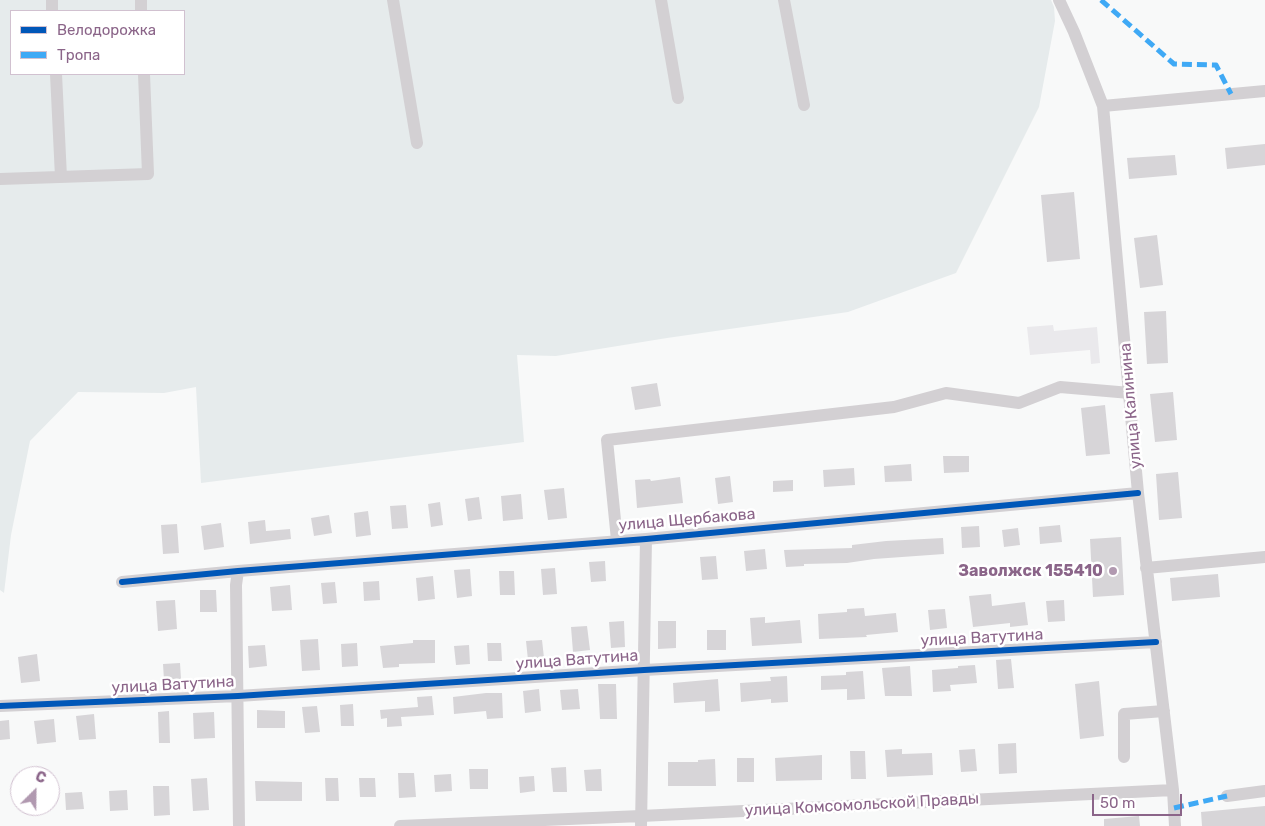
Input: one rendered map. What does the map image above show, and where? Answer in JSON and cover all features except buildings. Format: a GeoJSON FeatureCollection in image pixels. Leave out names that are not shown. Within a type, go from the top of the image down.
{"type":"FeatureCollection","features":[{"type":"Feature","properties":{"kind":"street"},"geometry":{"type":"LineString","coordinates":[[393,0],[417,143]]}},
{"type":"Feature","properties":{"kind":"street"},"geometry":{"type":"LineString","coordinates":[[661,0],[678,98]]}},
{"type":"Feature","properties":{"kind":"street"},"geometry":{"type":"LineString","coordinates":[[784,0],[804,105]]}},
{"type":"Feature","properties":{"kind":"street","name":"улица Калинина"},"geometry":{"type":"LineString","coordinates":[[1059,0],[1074,32],[1103,106],[1138,493],[1173,790],[1175,826]]}},
{"type":"Feature","properties":{"kind":"street"},"geometry":{"type":"LineString","coordinates":[[56,75],[61,177]]}},
{"type":"Feature","properties":{"kind":"street"},"geometry":{"type":"LineString","coordinates":[[0,179],[148,174],[144,75]]}},
{"type":"Feature","properties":{"kind":"street"},"geometry":{"type":"LineString","coordinates":[[1103,106],[1265,91]]}},
{"type":"Feature","properties":{"kind":"street"},"geometry":{"type":"LineString","coordinates":[[618,540],[608,440],[894,407],[946,393],[1019,403],[1060,387],[1130,394]]}},
{"type":"Feature","properties":{"kind":"street","name":"улица Щербакова"},"geometry":{"type":"LineString","coordinates":[[122,582],[646,539],[1138,493]]}},
{"type":"Feature","properties":{"kind":"street"},"geometry":{"type":"LineString","coordinates":[[641,821],[646,539]]}},
{"type":"Feature","properties":{"kind":"street"},"geometry":{"type":"LineString","coordinates":[[1146,568],[1265,557]]}},
{"type":"Feature","properties":{"kind":"street"},"geometry":{"type":"LineString","coordinates":[[238,571],[236,586],[239,826]]}},
{"type":"Feature","properties":{"kind":"street","name":"улица Ватутина"},"geometry":{"type":"LineString","coordinates":[[0,706],[238,696],[644,670],[1156,642]]}},
{"type":"Feature","properties":{"kind":"street"},"geometry":{"type":"LineString","coordinates":[[1124,757],[1124,714],[1164,711]]}},
{"type":"Feature","properties":{"kind":"street","name":"улица Комсомольской Правды"},"geometry":{"type":"LineString","coordinates":[[400,826],[641,821],[1173,790]]}},
{"type":"Feature","properties":{"kind":"street"},"geometry":{"type":"LineString","coordinates":[[1227,796],[1265,791]]}},
{"type":"Feature","properties":{"kind":"shaded area"},"geometry":{"type":"Polygon","coordinates":[[[0,0],[1051,0],[1054,7],[1055,21],[1039,107],[956,273],[848,312],[556,356],[517,355],[524,442],[201,483],[196,387],[164,393],[78,392],[30,441],[11,535],[4,593],[0,590],[0,0]]]}},
{"type":"Feature","properties":{"kind":"shaded area"},"geometry":{"type":"Polygon","coordinates":[[[1053,325],[1054,331],[1097,327],[1100,363],[1091,364],[1090,350],[1030,355],[1027,327],[1053,325]]]}},
{"type":"Feature","properties":{"kind":"marked path"},"geometry":{"type":"LineString","coordinates":[[1101,0],[1174,64],[1216,65],[1231,94]]}},
{"type":"Feature","properties":{"kind":"marked path"},"geometry":{"type":"LineString","coordinates":[[1174,808],[1227,796]]}},
{"type":"Feature","properties":{"kind":"cycle path"},"geometry":{"type":"LineString","coordinates":[[122,582],[646,539],[1138,493]]}},
{"type":"Feature","properties":{"kind":"cycle path"},"geometry":{"type":"LineString","coordinates":[[0,706],[238,696],[644,670],[1156,642]]}},
{"type":"Feature","properties":{"kind":"place","name":"Заволжск 155410"},"geometry":{"type":"Point","coordinates":[1113,571]}}]}
